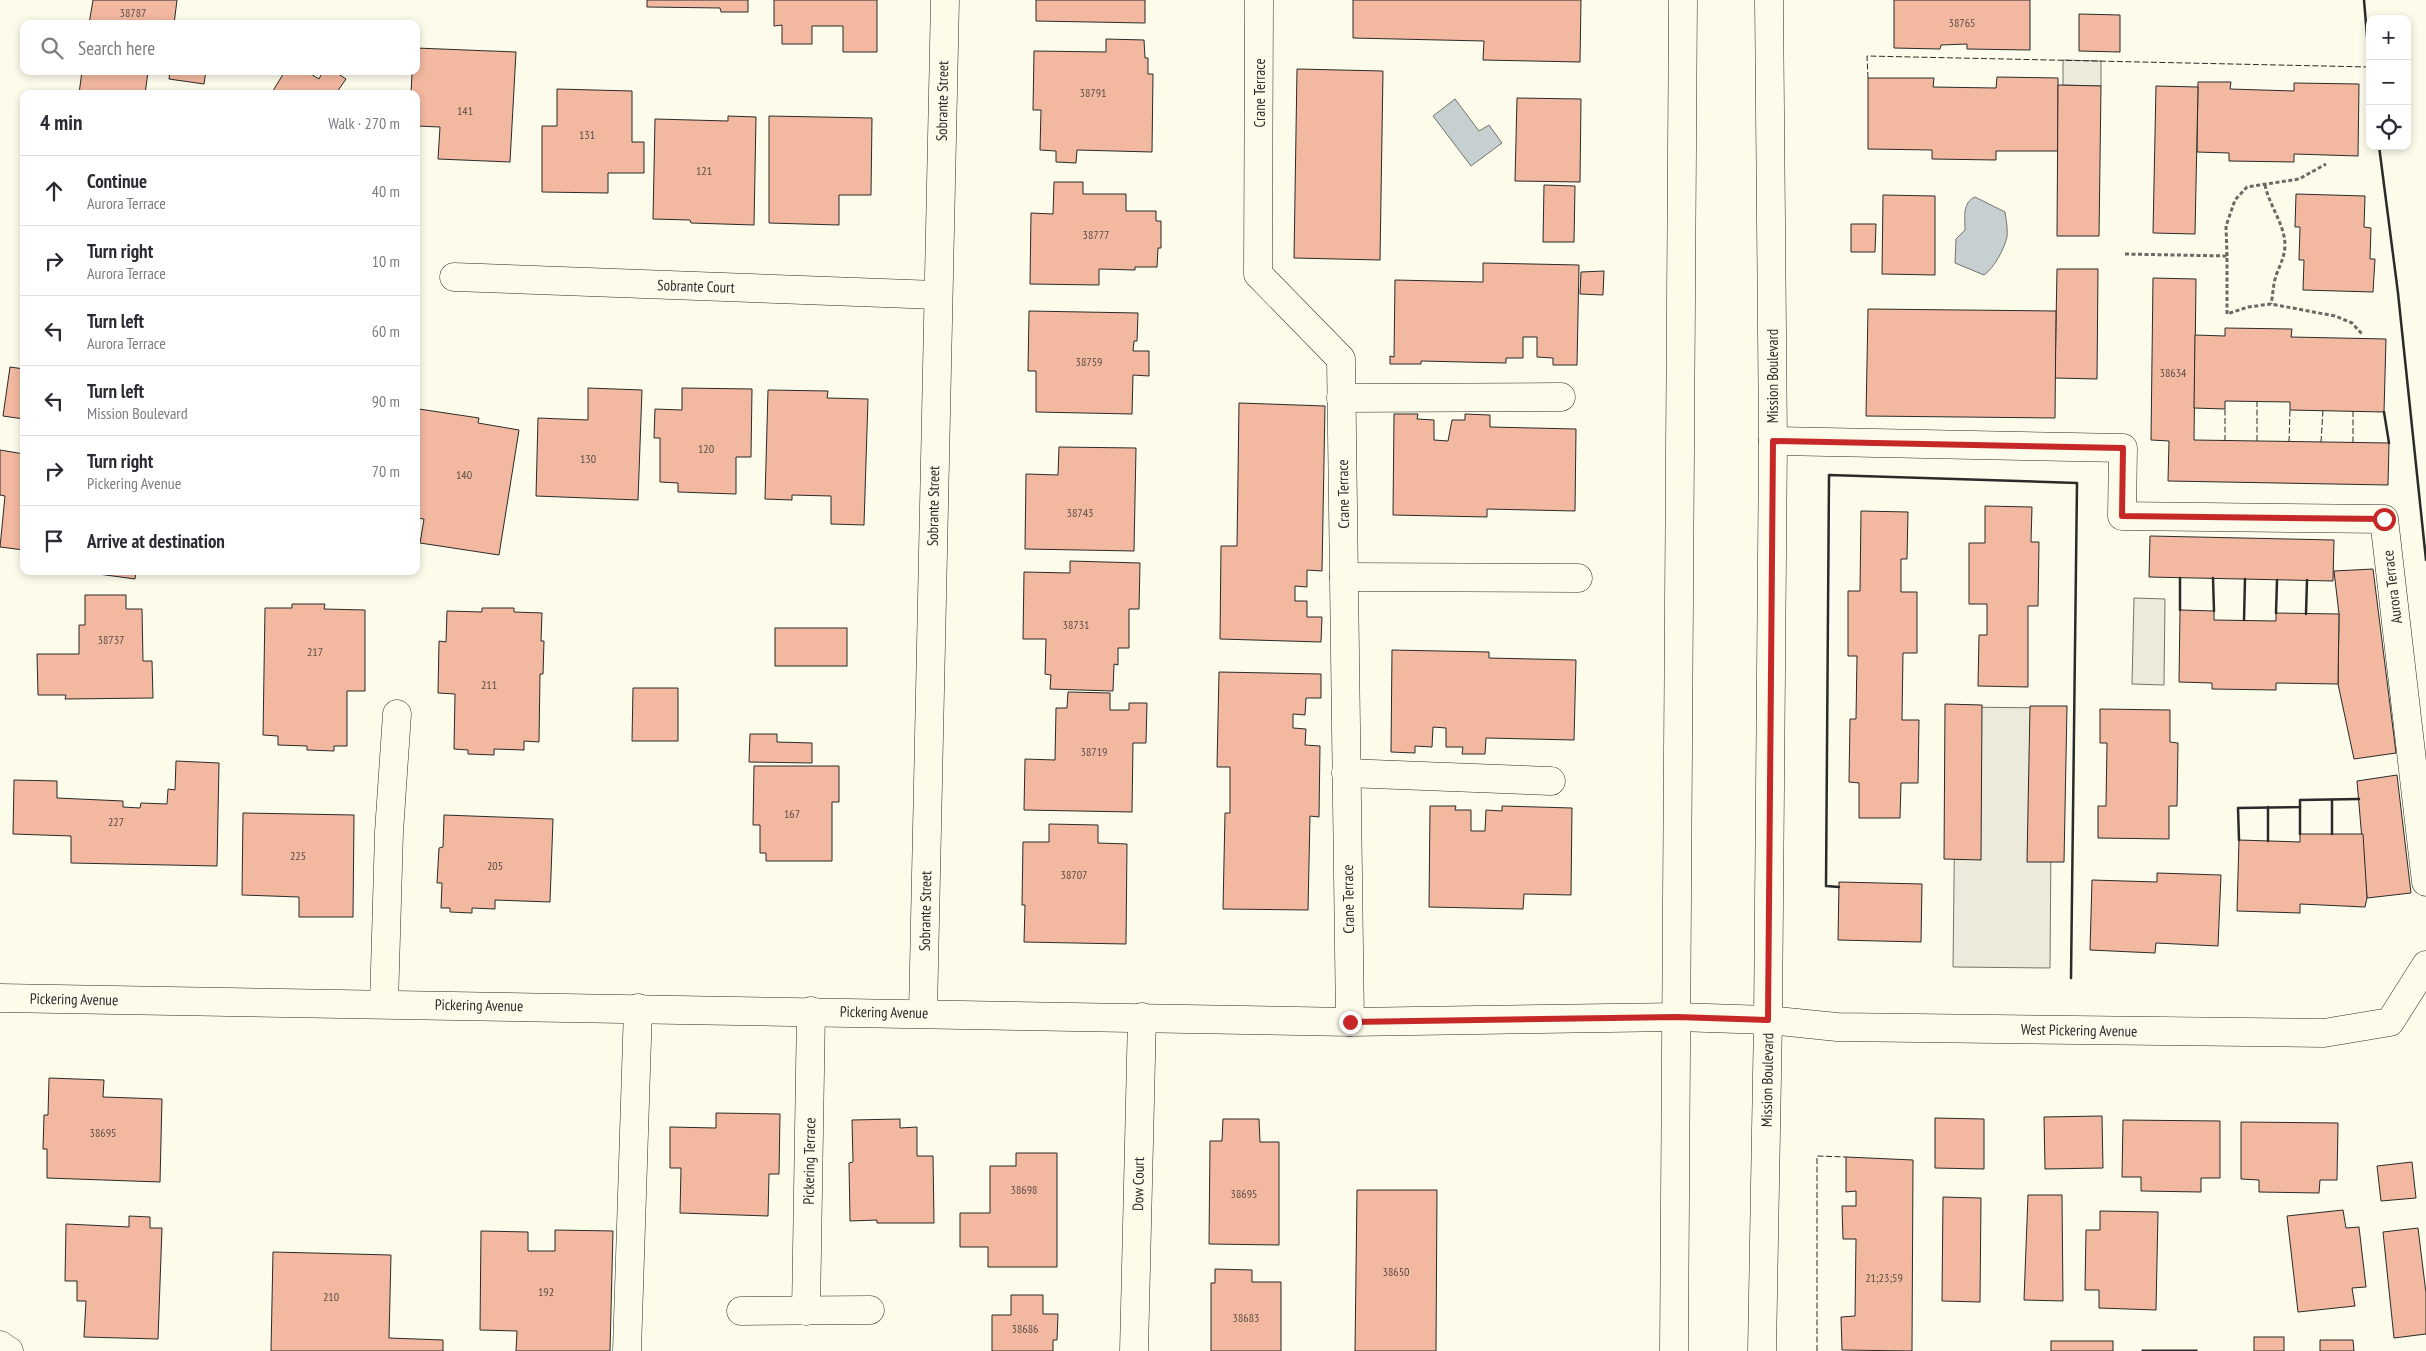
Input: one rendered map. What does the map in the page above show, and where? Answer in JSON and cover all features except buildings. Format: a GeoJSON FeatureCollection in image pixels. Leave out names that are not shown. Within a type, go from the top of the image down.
{"type":"FeatureCollection","features":[{"type":"Feature","properties":{"kind":"street","name":"Sobrante Street"},"geometry":{"type":"LineString","coordinates":[[923,1013],[937,295],[945,0]]}},
{"type":"Feature","properties":{"kind":"street","name":"Crane Terrace"},"geometry":{"type":"LineString","coordinates":[[1259,0],[1258,274],[1341,359],[1350,1022]]}},
{"type":"Feature","properties":{"kind":"street"},"geometry":{"type":"LineString","coordinates":[[1674,1351],[1683,0]]}},
{"type":"Feature","properties":{"kind":"street","name":"Mission Boulevard"},"geometry":{"type":"LineString","coordinates":[[1762,1351],[1768,1020],[1773,441],[1769,0]]}},
{"type":"Feature","properties":{"kind":"street","name":"Sobrante Court"},"geometry":{"type":"LineString","coordinates":[[454,276],[937,295]]}},
{"type":"Feature","properties":{"kind":"street"},"geometry":{"type":"LineString","coordinates":[[1341,398],[1560,396]]}},
{"type":"Feature","properties":{"kind":"street","name":"Aurora Terrace"},"geometry":{"type":"LineString","coordinates":[[1773,441],[2123,448],[2122,516],[2384,519],[2426,882]]}},
{"type":"Feature","properties":{"kind":"street"},"geometry":{"type":"LineString","coordinates":[[1344,577],[1578,578]]}},
{"type":"Feature","properties":{"kind":"street"},"geometry":{"type":"LineString","coordinates":[[384,1004],[389,832],[397,714]]}},
{"type":"Feature","properties":{"kind":"street"},"geometry":{"type":"LineString","coordinates":[[1346,773],[1551,781]]}},
{"type":"Feature","properties":{"kind":"street","name":"West Pickering Avenue"},"geometry":{"type":"LineString","coordinates":[[1768,1020],[1837,1027],[2324,1033],[2390,1022],[2426,964]]}},
{"type":"Feature","properties":{"kind":"street","name":"Pickering Avenue"},"geometry":{"type":"LineString","coordinates":[[0,998],[1350,1022],[1677,1017],[1768,1020]]}},
{"type":"Feature","properties":{"kind":"street"},"geometry":{"type":"LineString","coordinates":[[627,1351],[638,1008]]}},
{"type":"Feature","properties":{"kind":"street","name":"Pickering Terrace"},"geometry":{"type":"LineString","coordinates":[[806,1311],[811,1011]]}},
{"type":"Feature","properties":{"kind":"street","name":"Dow Court"},"geometry":{"type":"LineString","coordinates":[[1134,1351],[1142,1017]]}},
{"type":"Feature","properties":{"kind":"street"},"geometry":{"type":"LineString","coordinates":[[742,1311],[870,1310]]}},
{"type":"Feature","properties":{"kind":"street"},"geometry":{"type":"LineString","coordinates":[[0,1345],[9,1351]]}},
{"type":"Feature","properties":{"kind":"path"},"geometry":{"type":"LineString","coordinates":[[2326,164],[2299,179],[2247,187],[2235,200],[2226,226],[2226,314],[2248,307],[2271,304],[2335,316],[2352,323],[2362,334]]}},
{"type":"Feature","properties":{"kind":"path"},"geometry":{"type":"LineString","coordinates":[[2265,185],[2268,200],[2279,220],[2285,243],[2283,261],[2276,274],[2271,304]]}},
{"type":"Feature","properties":{"kind":"path"},"geometry":{"type":"LineString","coordinates":[[2125,254],[2227,256]]}},
{"type":"Feature","properties":{"kind":"shaded area"},"geometry":{"type":"Polygon","coordinates":[[[2063,60],[2101,61],[2101,86],[2063,85],[2063,60]]]}},
{"type":"Feature","properties":{"kind":"shaded area"},"geometry":{"type":"Polygon","coordinates":[[[1455,99],[1479,131],[1489,125],[1502,143],[1471,166],[1433,116],[1455,99]]]}},
{"type":"Feature","properties":{"kind":"shaded area"},"geometry":{"type":"Polygon","coordinates":[[[1975,197],[2005,212],[2007,224],[2007,237],[2004,247],[1999,258],[1984,275],[1955,263],[1956,239],[1965,230],[1966,207],[1975,197]]]}},
{"type":"Feature","properties":{"kind":"shaded area"},"geometry":{"type":"Polygon","coordinates":[[[2134,598],[2165,599],[2164,685],[2132,684],[2134,598]]]}},
{"type":"Feature","properties":{"kind":"shaded area"},"geometry":{"type":"Polygon","coordinates":[[[1956,707],[2052,708],[2050,968],[1953,967],[1956,707]]]}},
{"type":"Feature","properties":{"kind":"fence"},"geometry":{"type":"LineString","coordinates":[[1868,78],[1867,56],[2366,67]]}},
{"type":"Feature","properties":{"kind":"fence"},"geometry":{"type":"LineString","coordinates":[[2257,401],[2257,441]]}},
{"type":"Feature","properties":{"kind":"fence"},"geometry":{"type":"LineString","coordinates":[[2225,409],[2225,441]]}},
{"type":"Feature","properties":{"kind":"fence"},"geometry":{"type":"LineString","coordinates":[[2289,442],[2290,410]]}},
{"type":"Feature","properties":{"kind":"fence"},"geometry":{"type":"LineString","coordinates":[[2321,442],[2323,410]]}},
{"type":"Feature","properties":{"kind":"fence"},"geometry":{"type":"LineString","coordinates":[[2353,411],[2353,443]]}},
{"type":"Feature","properties":{"kind":"fence"},"geometry":{"type":"LineString","coordinates":[[1817,1351],[1817,1156],[1846,1157]]}},
{"type":"Feature","properties":{"kind":"wall"},"geometry":{"type":"LineString","coordinates":[[2364,0],[2369,60]]}},
{"type":"Feature","properties":{"kind":"wall"},"geometry":{"type":"LineString","coordinates":[[2380,150],[2398,293],[2426,560]]}},
{"type":"Feature","properties":{"kind":"wall"},"geometry":{"type":"LineString","coordinates":[[2384,412],[2389,443]]}},
{"type":"Feature","properties":{"kind":"wall"},"geometry":{"type":"LineString","coordinates":[[1839,887],[1826,886],[1829,475],[2077,483],[2071,978]]}},
{"type":"Feature","properties":{"kind":"wall"},"geometry":{"type":"LineString","coordinates":[[2180,578],[2180,610]]}},
{"type":"Feature","properties":{"kind":"wall"},"geometry":{"type":"LineString","coordinates":[[2213,578],[2214,611]]}},
{"type":"Feature","properties":{"kind":"wall"},"geometry":{"type":"LineString","coordinates":[[2244,620],[2245,579]]}},
{"type":"Feature","properties":{"kind":"wall"},"geometry":{"type":"LineString","coordinates":[[2276,613],[2277,580]]}},
{"type":"Feature","properties":{"kind":"wall"},"geometry":{"type":"LineString","coordinates":[[2306,614],[2307,580]]}},
{"type":"Feature","properties":{"kind":"wall"},"geometry":{"type":"LineString","coordinates":[[2239,840],[2238,808],[2300,807],[2300,800],[2359,799]]}},
{"type":"Feature","properties":{"kind":"wall"},"geometry":{"type":"LineString","coordinates":[[2332,800],[2332,834]]}},
{"type":"Feature","properties":{"kind":"wall"},"geometry":{"type":"LineString","coordinates":[[2268,807],[2268,841]]}},
{"type":"Feature","properties":{"kind":"wall"},"geometry":{"type":"LineString","coordinates":[[2300,807],[2300,834]]}},
{"type":"Feature","properties":{"kind":"route"},"geometry":{"type":"LineString","coordinates":[[1350,1022],[1677,1017],[1768,1020],[1773,441],[2123,448],[2122,516],[2384,519]]}}]}
